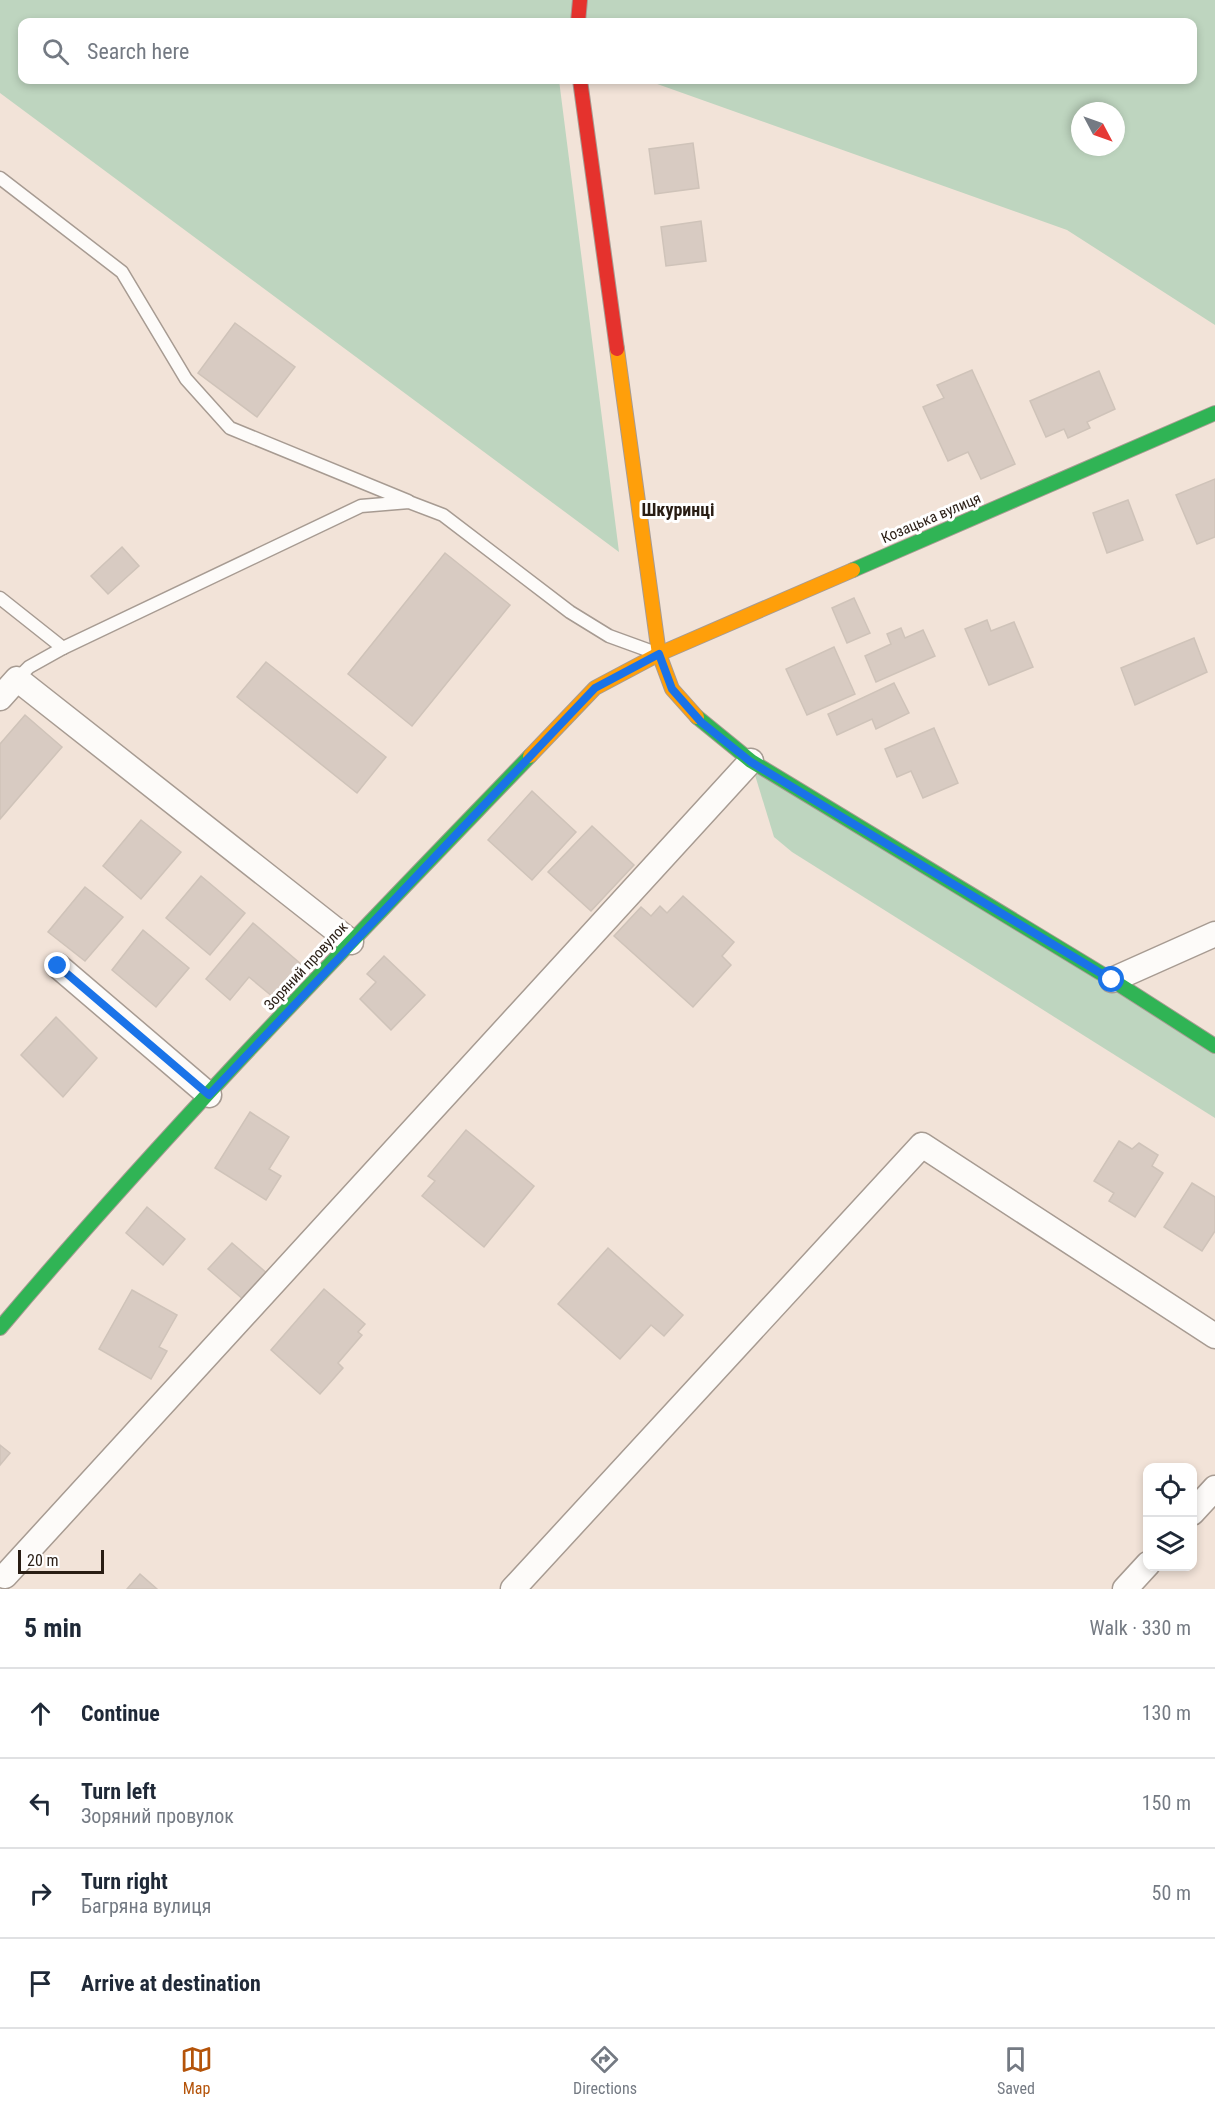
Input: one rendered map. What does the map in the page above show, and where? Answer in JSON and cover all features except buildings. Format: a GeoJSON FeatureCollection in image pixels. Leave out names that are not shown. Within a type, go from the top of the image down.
{"type":"FeatureCollection","features":[{"type":"Feature","properties":{"kind":"street"},"geometry":{"type":"LineString","coordinates":[[578,18],[580,0]]}},
{"type":"Feature","properties":{"kind":"street"},"geometry":{"type":"LineString","coordinates":[[581,84],[659,654],[672,689],[701,722],[751,762],[1112,980],[1215,1046]]}},
{"type":"Feature","properties":{"kind":"street","name":"Козацька вулиця"},"geometry":{"type":"LineString","coordinates":[[659,654],[1215,413]]}},
{"type":"Feature","properties":{"kind":"street","name":"Зоряний провулок"},"geometry":{"type":"LineString","coordinates":[[0,1328],[81,1232],[351,942],[595,688],[659,654]]}},
{"type":"Feature","properties":{"kind":"street"},"geometry":{"type":"LineString","coordinates":[[0,698],[17,679],[351,942]]}},
{"type":"Feature","properties":{"kind":"street"},"geometry":{"type":"LineString","coordinates":[[5,1576],[751,762]]}},
{"type":"Feature","properties":{"kind":"street"},"geometry":{"type":"LineString","coordinates":[[1112,980],[1215,934]]}},
{"type":"Feature","properties":{"kind":"street"},"geometry":{"type":"LineString","coordinates":[[58,966],[209,1095]]}},
{"type":"Feature","properties":{"kind":"street"},"geometry":{"type":"LineString","coordinates":[[513,1589],[922,1145],[1215,1336]]}},
{"type":"Feature","properties":{"kind":"street"},"geometry":{"type":"LineString","coordinates":[[1197,1508],[1215,1488]]}},
{"type":"Feature","properties":{"kind":"street"},"geometry":{"type":"LineString","coordinates":[[1125,1589],[1143,1569]]}},
{"type":"Feature","properties":{"kind":"lane"},"geometry":{"type":"LineString","coordinates":[[0,178],[122,272],[186,379],[230,428],[443,515],[580,618],[609,636],[659,654]]}},
{"type":"Feature","properties":{"kind":"lane"},"geometry":{"type":"LineString","coordinates":[[17,679],[29,667],[63,648],[361,506],[409,502]]}},
{"type":"Feature","properties":{"kind":"lane"},"geometry":{"type":"LineString","coordinates":[[0,598],[63,648]]}},
{"type":"Feature","properties":{"kind":"green space"},"geometry":{"type":"Polygon","coordinates":[[[0,0],[1215,0],[1215,325],[1067,230],[657,84],[1197,84],[1197,18],[18,18],[18,84],[560,84],[619,552],[0,93],[0,0]]]}},
{"type":"Feature","properties":{"kind":"green space"},"geometry":{"type":"Polygon","coordinates":[[[751,762],[1215,1046],[1215,1118],[792,852],[774,837],[751,762]]]}},
{"type":"Feature","properties":{"kind":"traffic: fast"},"geometry":{"type":"LineString","coordinates":[[853,570],[1215,413]]}},
{"type":"Feature","properties":{"kind":"traffic: fast"},"geometry":{"type":"LineString","coordinates":[[697,717],[751,761],[1112,980],[1215,1046]]}},
{"type":"Feature","properties":{"kind":"traffic: fast"},"geometry":{"type":"LineString","coordinates":[[0,1328],[63,1254],[194,1109],[530,756]]}},
{"type":"Feature","properties":{"kind":"traffic: slow"},"geometry":{"type":"LineString","coordinates":[[617,349],[659,654],[672,689],[697,717]]}},
{"type":"Feature","properties":{"kind":"traffic: slow"},"geometry":{"type":"LineString","coordinates":[[530,756],[595,688],[659,654],[853,570]]}},
{"type":"Feature","properties":{"kind":"traffic: jam"},"geometry":{"type":"LineString","coordinates":[[578,18],[580,0]]}},
{"type":"Feature","properties":{"kind":"traffic: jam"},"geometry":{"type":"LineString","coordinates":[[581,84],[617,349]]}},
{"type":"Feature","properties":{"kind":"district","name":"Шкуринці"},"geometry":{"type":"Point","coordinates":[678,510]}},
{"type":"Feature","properties":{"kind":"route"},"geometry":{"type":"LineString","coordinates":[[58,966],[209,1095],[351,942],[595,688],[659,654],[672,689],[701,722],[751,762],[1112,980]]}}]}
